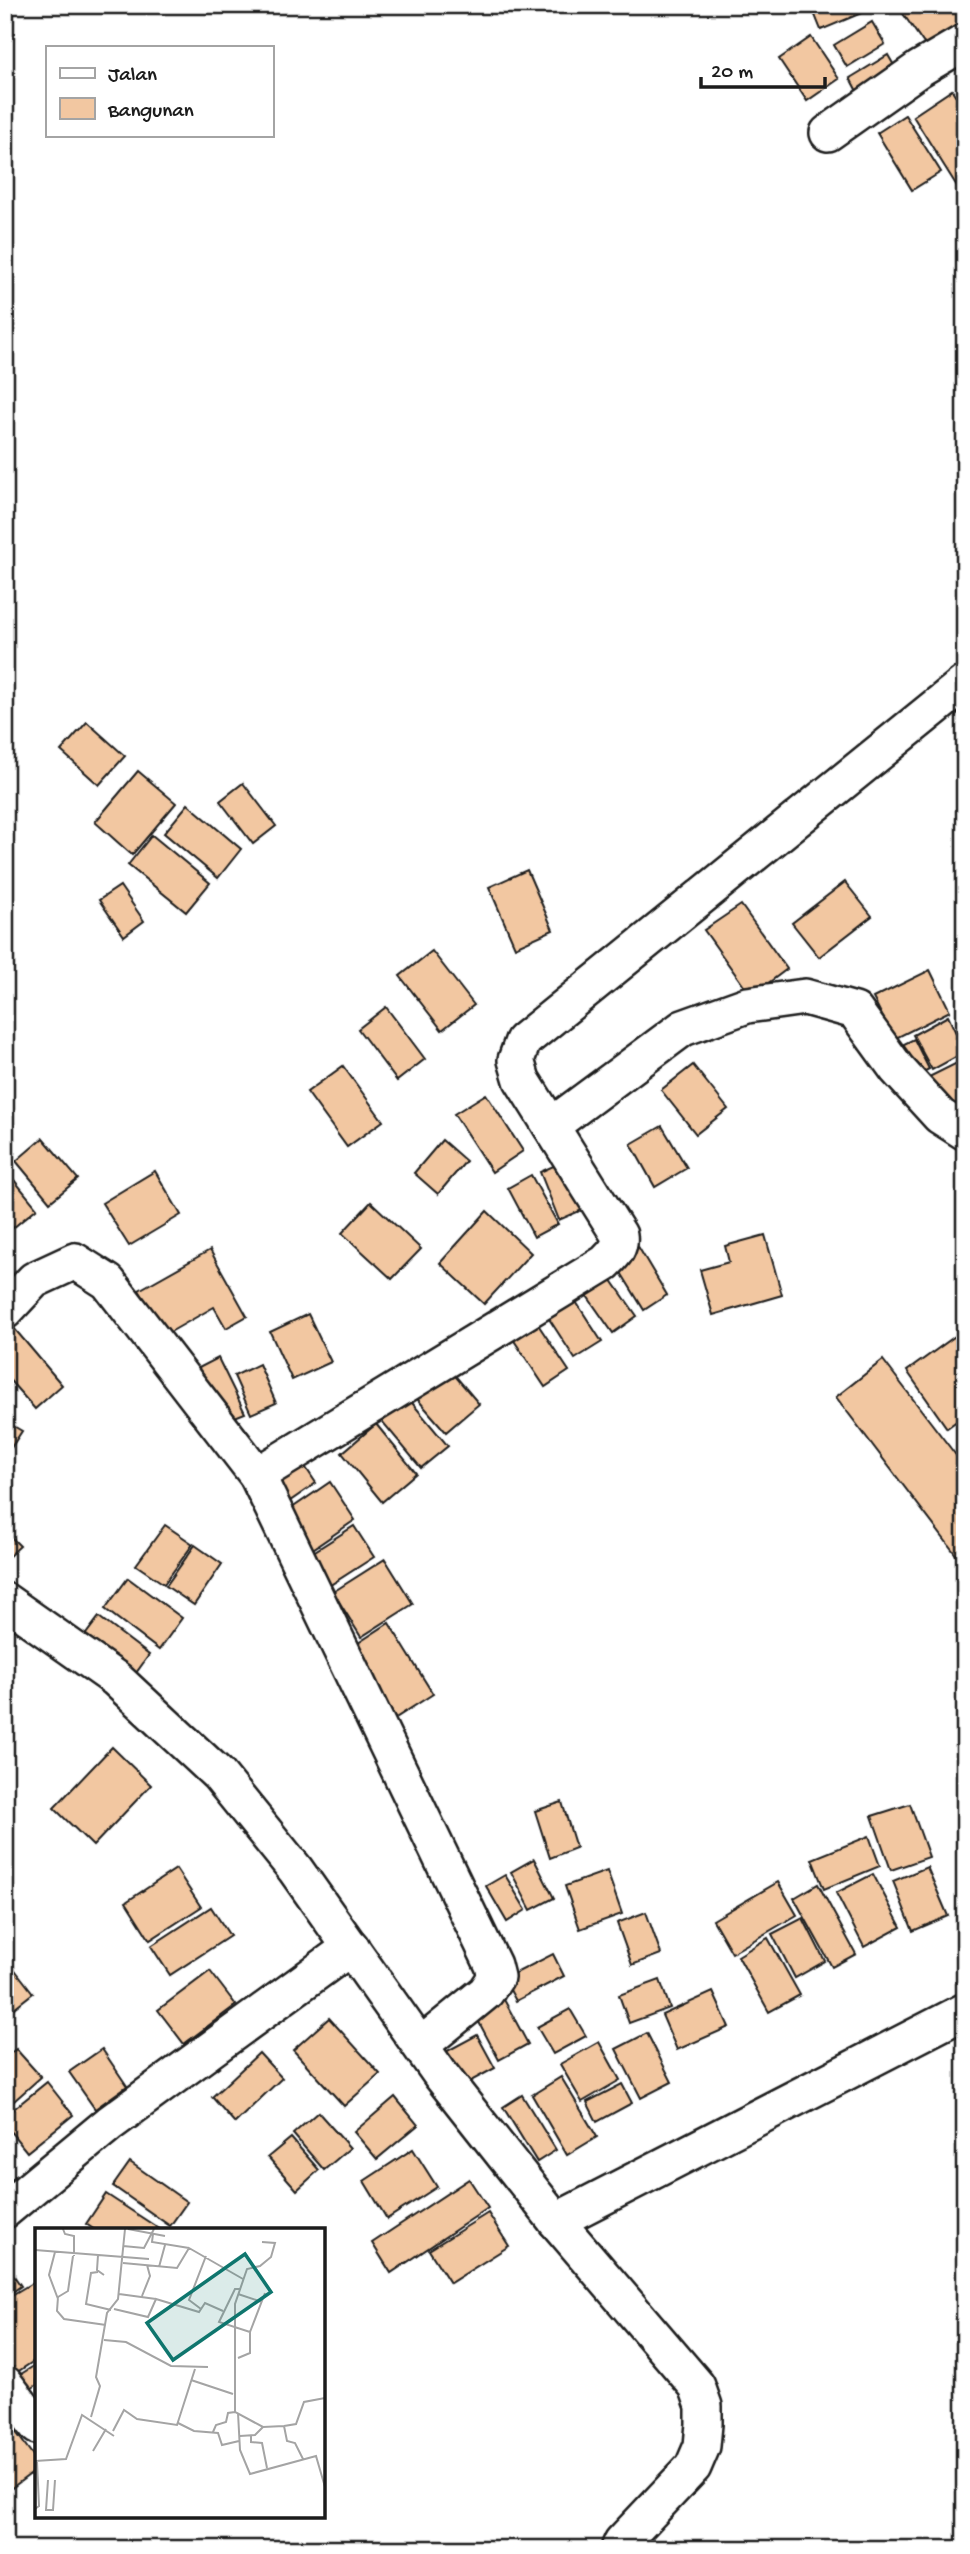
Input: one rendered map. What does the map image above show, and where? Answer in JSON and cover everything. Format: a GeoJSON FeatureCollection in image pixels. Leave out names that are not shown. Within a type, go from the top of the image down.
{"type":"FeatureCollection","features":[{"type":"Feature","properties":{"kind":"street"},"geometry":{"type":"LineString","coordinates":[[828,134],[919,69],[965,42]]}},
{"type":"Feature","properties":{"kind":"street"},"geometry":{"type":"LineString","coordinates":[[257,1475],[605,1263],[616,1252],[620,1244],[619,1235],[522,1080],[516,1060],[523,1041],[965,683]]}},
{"type":"Feature","properties":{"kind":"street"},"geometry":{"type":"LineString","coordinates":[[551,1126],[682,1028],[747,1005],[806,997],[855,1011],[897,1069],[940,1116],[965,1132]]}},
{"type":"Feature","properties":{"kind":"street"},"geometry":{"type":"LineString","coordinates":[[5,1311],[34,1280],[75,1261],[108,1282],[257,1475],[493,1965],[496,1977],[486,1992],[421,2045]]}},
{"type":"Feature","properties":{"kind":"street"},"geometry":{"type":"LineString","coordinates":[[5,1601],[116,1679],[218,1773],[295,1869],[440,2074],[556,2221],[696,2386],[704,2406],[702,2446],[694,2466],[622,2542],[619,2549]]}},
{"type":"Feature","properties":{"kind":"street"},"geometry":{"type":"LineString","coordinates":[[5,2210],[110,2123],[351,1947]]}},
{"type":"Feature","properties":{"kind":"street"},"geometry":{"type":"LineString","coordinates":[[556,2221],[965,2011]]}},
{"type":"Feature","properties":{"kind":"street"},"geometry":{"type":"LineString","coordinates":[[5,2384],[35,2423]]}},
{"type":"Feature","properties":{"kind":"building"},"geometry":{"type":"Polygon","coordinates":[[[811,5],[861,5],[864,12],[821,30],[811,5]]]}},
{"type":"Feature","properties":{"kind":"building"},"geometry":{"type":"Polygon","coordinates":[[[897,5],[952,5],[965,25],[929,51],[897,5]]]}},
{"type":"Feature","properties":{"kind":"building"},"geometry":{"type":"Polygon","coordinates":[[[872,22],[885,44],[847,67],[834,45],[872,22]]]}},
{"type":"Feature","properties":{"kind":"building"},"geometry":{"type":"Polygon","coordinates":[[[811,37],[839,79],[807,101],[779,59],[811,37]]]}},
{"type":"Feature","properties":{"kind":"building"},"geometry":{"type":"Polygon","coordinates":[[[888,55],[899,74],[860,97],[850,78],[888,55]]]}},
{"type":"Feature","properties":{"kind":"building"},"geometry":{"type":"Polygon","coordinates":[[[952,90],[965,110],[965,188],[960,191],[913,116],[952,90]]]}},
{"type":"Feature","properties":{"kind":"building"},"geometry":{"type":"Polygon","coordinates":[[[905,115],[941,172],[912,190],[877,133],[905,115]]]}},
{"type":"Feature","properties":{"kind":"building"},"geometry":{"type":"Polygon","coordinates":[[[87,722],[125,756],[99,785],[61,751],[87,722]]]}},
{"type":"Feature","properties":{"kind":"building"},"geometry":{"type":"Polygon","coordinates":[[[138,771],[176,803],[132,855],[95,822],[138,771]]]}},
{"type":"Feature","properties":{"kind":"building"},"geometry":{"type":"Polygon","coordinates":[[[243,783],[276,826],[253,844],[220,801],[243,783]]]}},
{"type":"Feature","properties":{"kind":"building"},"geometry":{"type":"Polygon","coordinates":[[[188,804],[241,849],[218,878],[164,833],[188,804]]]}},
{"type":"Feature","properties":{"kind":"building"},"geometry":{"type":"Polygon","coordinates":[[[152,835],[210,883],[186,912],[128,865],[152,835]]]}},
{"type":"Feature","properties":{"kind":"building"},"geometry":{"type":"Polygon","coordinates":[[[527,870],[553,930],[515,947],[489,887],[527,870]]]}},
{"type":"Feature","properties":{"kind":"building"},"geometry":{"type":"Polygon","coordinates":[[[845,882],[872,916],[819,957],[792,923],[845,882]]]}},
{"type":"Feature","properties":{"kind":"building"},"geometry":{"type":"Polygon","coordinates":[[[120,886],[144,921],[124,936],[99,900],[120,886]]]}},
{"type":"Feature","properties":{"kind":"building"},"geometry":{"type":"Polygon","coordinates":[[[741,905],[787,969],[751,996],[704,930],[741,905]]]}},
{"type":"Feature","properties":{"kind":"building"},"geometry":{"type":"Polygon","coordinates":[[[432,951],[474,1005],[442,1030],[400,976],[432,951]]]}},
{"type":"Feature","properties":{"kind":"building"},"geometry":{"type":"Polygon","coordinates":[[[930,970],[950,1011],[894,1039],[873,998],[930,970]]]}},
{"type":"Feature","properties":{"kind":"building"},"geometry":{"type":"Polygon","coordinates":[[[386,1007],[425,1059],[397,1081],[358,1029],[386,1007]]]}},
{"type":"Feature","properties":{"kind":"building"},"geometry":{"type":"Polygon","coordinates":[[[948,1016],[965,1052],[932,1070],[913,1035],[948,1016]]]}},
{"type":"Feature","properties":{"kind":"building"},"geometry":{"type":"Polygon","coordinates":[[[914,1039],[929,1069],[912,1078],[896,1048],[914,1039]]]}},
{"type":"Feature","properties":{"kind":"building"},"geometry":{"type":"Polygon","coordinates":[[[965,1059],[965,1099],[941,1111],[925,1079],[965,1059]]]}},
{"type":"Feature","properties":{"kind":"building"},"geometry":{"type":"Polygon","coordinates":[[[693,1065],[728,1109],[696,1134],[661,1090],[693,1065]]]}},
{"type":"Feature","properties":{"kind":"building"},"geometry":{"type":"Polygon","coordinates":[[[343,1066],[383,1121],[347,1147],[307,1092],[343,1066]]]}},
{"type":"Feature","properties":{"kind":"building"},"geometry":{"type":"Polygon","coordinates":[[[486,1094],[523,1151],[492,1172],[454,1114],[486,1094]]]}},
{"type":"Feature","properties":{"kind":"building"},"geometry":{"type":"Polygon","coordinates":[[[662,1126],[687,1168],[655,1187],[631,1144],[662,1126]]]}},
{"type":"Feature","properties":{"kind":"building"},"geometry":{"type":"Polygon","coordinates":[[[43,1138],[78,1179],[50,1202],[16,1161],[43,1138]]]}},
{"type":"Feature","properties":{"kind":"building"},"geometry":{"type":"Polygon","coordinates":[[[442,1140],[466,1161],[438,1194],[414,1173],[442,1140]]]}},
{"type":"Feature","properties":{"kind":"building"},"geometry":{"type":"Polygon","coordinates":[[[569,1159],[589,1207],[559,1220],[540,1172],[569,1159]]]}},
{"type":"Feature","properties":{"kind":"building"},"geometry":{"type":"Polygon","coordinates":[[[5,1169],[37,1208],[13,1228],[5,1218],[5,1169]]]}},
{"type":"Feature","properties":{"kind":"building"},"geometry":{"type":"Polygon","coordinates":[[[155,1171],[181,1215],[129,1246],[102,1203],[155,1171]]]}},
{"type":"Feature","properties":{"kind":"building"},"geometry":{"type":"Polygon","coordinates":[[[531,1175],[558,1224],[534,1237],[508,1188],[531,1175]]]}},
{"type":"Feature","properties":{"kind":"building"},"geometry":{"type":"Polygon","coordinates":[[[371,1202],[421,1249],[392,1279],[342,1233],[371,1202]]]}},
{"type":"Feature","properties":{"kind":"building"},"geometry":{"type":"Polygon","coordinates":[[[487,1211],[531,1253],[484,1304],[440,1263],[487,1211]]]}},
{"type":"Feature","properties":{"kind":"building"},"geometry":{"type":"Polygon","coordinates":[[[765,1235],[782,1295],[713,1315],[700,1270],[729,1262],[725,1246],[765,1235]]]}},
{"type":"Feature","properties":{"kind":"building"},"geometry":{"type":"Polygon","coordinates":[[[636,1243],[667,1295],[644,1310],[612,1258],[636,1243]]]}},
{"type":"Feature","properties":{"kind":"building"},"geometry":{"type":"Polygon","coordinates":[[[210,1250],[247,1316],[226,1328],[214,1307],[165,1335],[139,1290],[210,1250]]]}},
{"type":"Feature","properties":{"kind":"building"},"geometry":{"type":"Polygon","coordinates":[[[602,1266],[637,1316],[613,1333],[578,1283],[602,1266]]]}},
{"type":"Feature","properties":{"kind":"building"},"geometry":{"type":"Polygon","coordinates":[[[571,1294],[602,1342],[575,1359],[544,1311],[571,1294]]]}},
{"type":"Feature","properties":{"kind":"building"},"geometry":{"type":"Polygon","coordinates":[[[308,1314],[331,1362],[292,1380],[270,1332],[308,1314]]]}},
{"type":"Feature","properties":{"kind":"building"},"geometry":{"type":"Polygon","coordinates":[[[531,1314],[569,1371],[545,1387],[507,1330],[531,1314]]]}},
{"type":"Feature","properties":{"kind":"building"},"geometry":{"type":"Polygon","coordinates":[[[13,1327],[62,1385],[35,1409],[5,1375],[5,1334],[13,1327]]]}},
{"type":"Feature","properties":{"kind":"building"},"geometry":{"type":"Polygon","coordinates":[[[965,1329],[965,1415],[947,1428],[907,1371],[965,1329]]]}},
{"type":"Feature","properties":{"kind":"building"},"geometry":{"type":"Polygon","coordinates":[[[218,1358],[245,1413],[222,1422],[191,1372],[218,1358]]]}},
{"type":"Feature","properties":{"kind":"building"},"geometry":{"type":"Polygon","coordinates":[[[883,1360],[965,1467],[965,1557],[960,1560],[836,1397],[883,1360]]]}},
{"type":"Feature","properties":{"kind":"building"},"geometry":{"type":"Polygon","coordinates":[[[259,1364],[276,1403],[251,1414],[234,1376],[259,1364]]]}},
{"type":"Feature","properties":{"kind":"building"},"geometry":{"type":"Polygon","coordinates":[[[446,1365],[479,1404],[446,1432],[412,1393],[446,1365]]]}},
{"type":"Feature","properties":{"kind":"building"},"geometry":{"type":"Polygon","coordinates":[[[408,1398],[448,1446],[421,1468],[381,1420],[408,1398]]]}},
{"type":"Feature","properties":{"kind":"building"},"geometry":{"type":"Polygon","coordinates":[[[5,1421],[22,1431],[5,1457],[5,1421]]]}},
{"type":"Feature","properties":{"kind":"building"},"geometry":{"type":"Polygon","coordinates":[[[376,1424],[416,1473],[382,1502],[342,1453],[376,1424]]]}},
{"type":"Feature","properties":{"kind":"building"},"geometry":{"type":"Polygon","coordinates":[[[298,1456],[316,1483],[280,1508],[262,1481],[298,1456]]]}},
{"type":"Feature","properties":{"kind":"building"},"geometry":{"type":"Polygon","coordinates":[[[330,1482],[355,1520],[304,1555],[279,1517],[330,1482]]]}},
{"type":"Feature","properties":{"kind":"building"},"geometry":{"type":"Polygon","coordinates":[[[165,1525],[193,1544],[164,1584],[136,1565],[165,1525]]]}},
{"type":"Feature","properties":{"kind":"building"},"geometry":{"type":"Polygon","coordinates":[[[354,1526],[374,1557],[324,1589],[304,1558],[354,1526]]]}},
{"type":"Feature","properties":{"kind":"building"},"geometry":{"type":"Polygon","coordinates":[[[5,1531],[20,1546],[5,1560],[5,1531]]]}},
{"type":"Feature","properties":{"kind":"building"},"geometry":{"type":"Polygon","coordinates":[[[195,1545],[222,1564],[194,1605],[166,1586],[195,1545]]]}},
{"type":"Feature","properties":{"kind":"building"},"geometry":{"type":"Polygon","coordinates":[[[385,1559],[413,1604],[361,1637],[333,1592],[385,1559]]]}},
{"type":"Feature","properties":{"kind":"building"},"geometry":{"type":"Polygon","coordinates":[[[128,1578],[182,1618],[159,1650],[105,1609],[128,1578]]]}},
{"type":"Feature","properties":{"kind":"building"},"geometry":{"type":"Polygon","coordinates":[[[99,1617],[149,1655],[128,1684],[77,1646],[99,1617]]]}},
{"type":"Feature","properties":{"kind":"building"},"geometry":{"type":"Polygon","coordinates":[[[389,1623],[433,1694],[394,1719],[349,1649],[389,1623]]]}},
{"type":"Feature","properties":{"kind":"building"},"geometry":{"type":"Polygon","coordinates":[[[112,1747],[151,1785],[93,1846],[54,1808],[112,1747]]]}},
{"type":"Feature","properties":{"kind":"building"},"geometry":{"type":"Polygon","coordinates":[[[562,1802],[576,1848],[550,1858],[535,1811],[562,1802]]]}},
{"type":"Feature","properties":{"kind":"building"},"geometry":{"type":"Polygon","coordinates":[[[910,1804],[929,1857],[891,1870],[872,1816],[910,1804]]]}},
{"type":"Feature","properties":{"kind":"building"},"geometry":{"type":"Polygon","coordinates":[[[869,1836],[880,1866],[824,1889],[812,1859],[869,1836]]]}},
{"type":"Feature","properties":{"kind":"building"},"geometry":{"type":"Polygon","coordinates":[[[534,1859],[554,1898],[531,1910],[511,1872],[534,1859]]]}},
{"type":"Feature","properties":{"kind":"building"},"geometry":{"type":"Polygon","coordinates":[[[927,1867],[948,1916],[913,1931],[893,1881],[927,1867]]]}},
{"type":"Feature","properties":{"kind":"building"},"geometry":{"type":"Polygon","coordinates":[[[176,1869],[201,1907],[150,1940],[126,1902],[176,1869]]]}},
{"type":"Feature","properties":{"kind":"building"},"geometry":{"type":"Polygon","coordinates":[[[607,1871],[622,1914],[580,1929],[565,1886],[607,1871]]]}},
{"type":"Feature","properties":{"kind":"building"},"geometry":{"type":"Polygon","coordinates":[[[873,1874],[901,1927],[864,1947],[836,1893],[873,1874]]]}},
{"type":"Feature","properties":{"kind":"building"},"geometry":{"type":"Polygon","coordinates":[[[505,1875],[526,1910],[507,1922],[486,1886],[505,1875]]]}},
{"type":"Feature","properties":{"kind":"building"},"geometry":{"type":"Polygon","coordinates":[[[778,1882],[797,1915],[732,1953],[713,1920],[778,1882]]]}},
{"type":"Feature","properties":{"kind":"building"},"geometry":{"type":"Polygon","coordinates":[[[818,1884],[856,1954],[832,1967],[794,1898],[818,1884]]]}},
{"type":"Feature","properties":{"kind":"building"},"geometry":{"type":"Polygon","coordinates":[[[211,1907],[230,1936],[170,1975],[151,1946],[211,1907]]]}},
{"type":"Feature","properties":{"kind":"building"},"geometry":{"type":"Polygon","coordinates":[[[646,1912],[661,1954],[632,1965],[617,1923],[646,1912]]]}},
{"type":"Feature","properties":{"kind":"building"},"geometry":{"type":"Polygon","coordinates":[[[803,1918],[825,1961],[795,1978],[772,1934],[803,1918]]]}},
{"type":"Feature","properties":{"kind":"building"},"geometry":{"type":"Polygon","coordinates":[[[768,1938],[800,1995],[769,2012],[738,1956],[768,1938]]]}},
{"type":"Feature","properties":{"kind":"building"},"geometry":{"type":"Polygon","coordinates":[[[553,1954],[564,1976],[516,2001],[504,1979],[553,1954]]]}},
{"type":"Feature","properties":{"kind":"building"},"geometry":{"type":"Polygon","coordinates":[[[9,1962],[33,1993],[5,2015],[5,1966],[9,1962]]]}},
{"type":"Feature","properties":{"kind":"building"},"geometry":{"type":"Polygon","coordinates":[[[210,1971],[236,2005],[184,2044],[158,2010],[210,1971]]]}},
{"type":"Feature","properties":{"kind":"building"},"geometry":{"type":"Polygon","coordinates":[[[660,1980],[670,2008],[629,2023],[619,1995],[660,1980]]]}},
{"type":"Feature","properties":{"kind":"building"},"geometry":{"type":"Polygon","coordinates":[[[713,1992],[729,2027],[677,2050],[662,2015],[713,1992]]]}},
{"type":"Feature","properties":{"kind":"building"},"geometry":{"type":"Polygon","coordinates":[[[501,1994],[528,2044],[499,2060],[472,2009],[501,1994]]]}},
{"type":"Feature","properties":{"kind":"building"},"geometry":{"type":"Polygon","coordinates":[[[570,2009],[586,2036],[553,2054],[537,2027],[570,2009]]]}},
{"type":"Feature","properties":{"kind":"building"},"geometry":{"type":"Polygon","coordinates":[[[329,2018],[380,2074],[344,2106],[293,2050],[329,2018]]]}},
{"type":"Feature","properties":{"kind":"building"},"geometry":{"type":"Polygon","coordinates":[[[647,2033],[672,2082],[641,2098],[616,2049],[647,2033]]]}},
{"type":"Feature","properties":{"kind":"building"},"geometry":{"type":"Polygon","coordinates":[[[477,2035],[495,2068],[458,2088],[440,2055],[477,2035]]]}},
{"type":"Feature","properties":{"kind":"building"},"geometry":{"type":"Polygon","coordinates":[[[599,2042],[620,2080],[582,2102],[560,2064],[599,2042]]]}},
{"type":"Feature","properties":{"kind":"building"},"geometry":{"type":"Polygon","coordinates":[[[16,2049],[41,2077],[5,2109],[5,2058],[16,2049]]]}},
{"type":"Feature","properties":{"kind":"building"},"geometry":{"type":"Polygon","coordinates":[[[102,2049],[127,2086],[95,2109],[69,2072],[102,2049]]]}},
{"type":"Feature","properties":{"kind":"building"},"geometry":{"type":"Polygon","coordinates":[[[259,2053],[282,2078],[235,2123],[212,2097],[259,2053]]]}},
{"type":"Feature","properties":{"kind":"building"},"geometry":{"type":"Polygon","coordinates":[[[561,2077],[597,2137],[567,2155],[532,2095],[561,2077]]]}},
{"type":"Feature","properties":{"kind":"building"},"geometry":{"type":"Polygon","coordinates":[[[47,2082],[73,2115],[27,2152],[5,2125],[5,2116],[47,2082]]]}},
{"type":"Feature","properties":{"kind":"building"},"geometry":{"type":"Polygon","coordinates":[[[622,2084],[632,2103],[597,2122],[587,2102],[622,2084]]]}},
{"type":"Feature","properties":{"kind":"building"},"geometry":{"type":"Polygon","coordinates":[[[522,2095],[556,2150],[537,2162],[503,2107],[522,2095]]]}},
{"type":"Feature","properties":{"kind":"building"},"geometry":{"type":"Polygon","coordinates":[[[395,2097],[418,2125],[377,2159],[354,2132],[395,2097]]]}},
{"type":"Feature","properties":{"kind":"building"},"geometry":{"type":"Polygon","coordinates":[[[318,2112],[350,2148],[324,2170],[293,2134],[318,2112]]]}},
{"type":"Feature","properties":{"kind":"building"},"geometry":{"type":"Polygon","coordinates":[[[291,2138],[319,2170],[297,2190],[268,2157],[291,2138]]]}},
{"type":"Feature","properties":{"kind":"building"},"geometry":{"type":"Polygon","coordinates":[[[413,2149],[437,2187],[387,2219],[364,2181],[413,2149]]]}},
{"type":"Feature","properties":{"kind":"building"},"geometry":{"type":"Polygon","coordinates":[[[130,2162],[187,2202],[170,2226],[113,2186],[130,2162]]]}},
{"type":"Feature","properties":{"kind":"building"},"geometry":{"type":"Polygon","coordinates":[[[469,2179],[488,2208],[391,2273],[372,2243],[469,2179]]]}},
{"type":"Feature","properties":{"kind":"building"},"geometry":{"type":"Polygon","coordinates":[[[106,2194],[158,2228],[92,2228],[86,2224],[106,2194]]]}},
{"type":"Feature","properties":{"kind":"building"},"geometry":{"type":"Polygon","coordinates":[[[488,2213],[509,2246],[450,2283],[429,2250],[488,2213]]]}},
{"type":"Feature","properties":{"kind":"building"},"geometry":{"type":"Polygon","coordinates":[[[12,2273],[21,2286],[5,2297],[5,2278],[12,2273]]]}},
{"type":"Feature","properties":{"kind":"building"},"geometry":{"type":"Polygon","coordinates":[[[32,2283],[35,2288],[35,2360],[11,2376],[5,2367],[5,2299],[32,2283]]]}},
{"type":"Feature","properties":{"kind":"building"},"geometry":{"type":"Polygon","coordinates":[[[35,2365],[35,2386],[22,2394],[13,2379],[35,2365]]]}},
{"type":"Feature","properties":{"kind":"building"},"geometry":{"type":"Polygon","coordinates":[[[15,2431],[35,2458],[35,2470],[5,2493],[5,2438],[15,2431]]]}}]}
